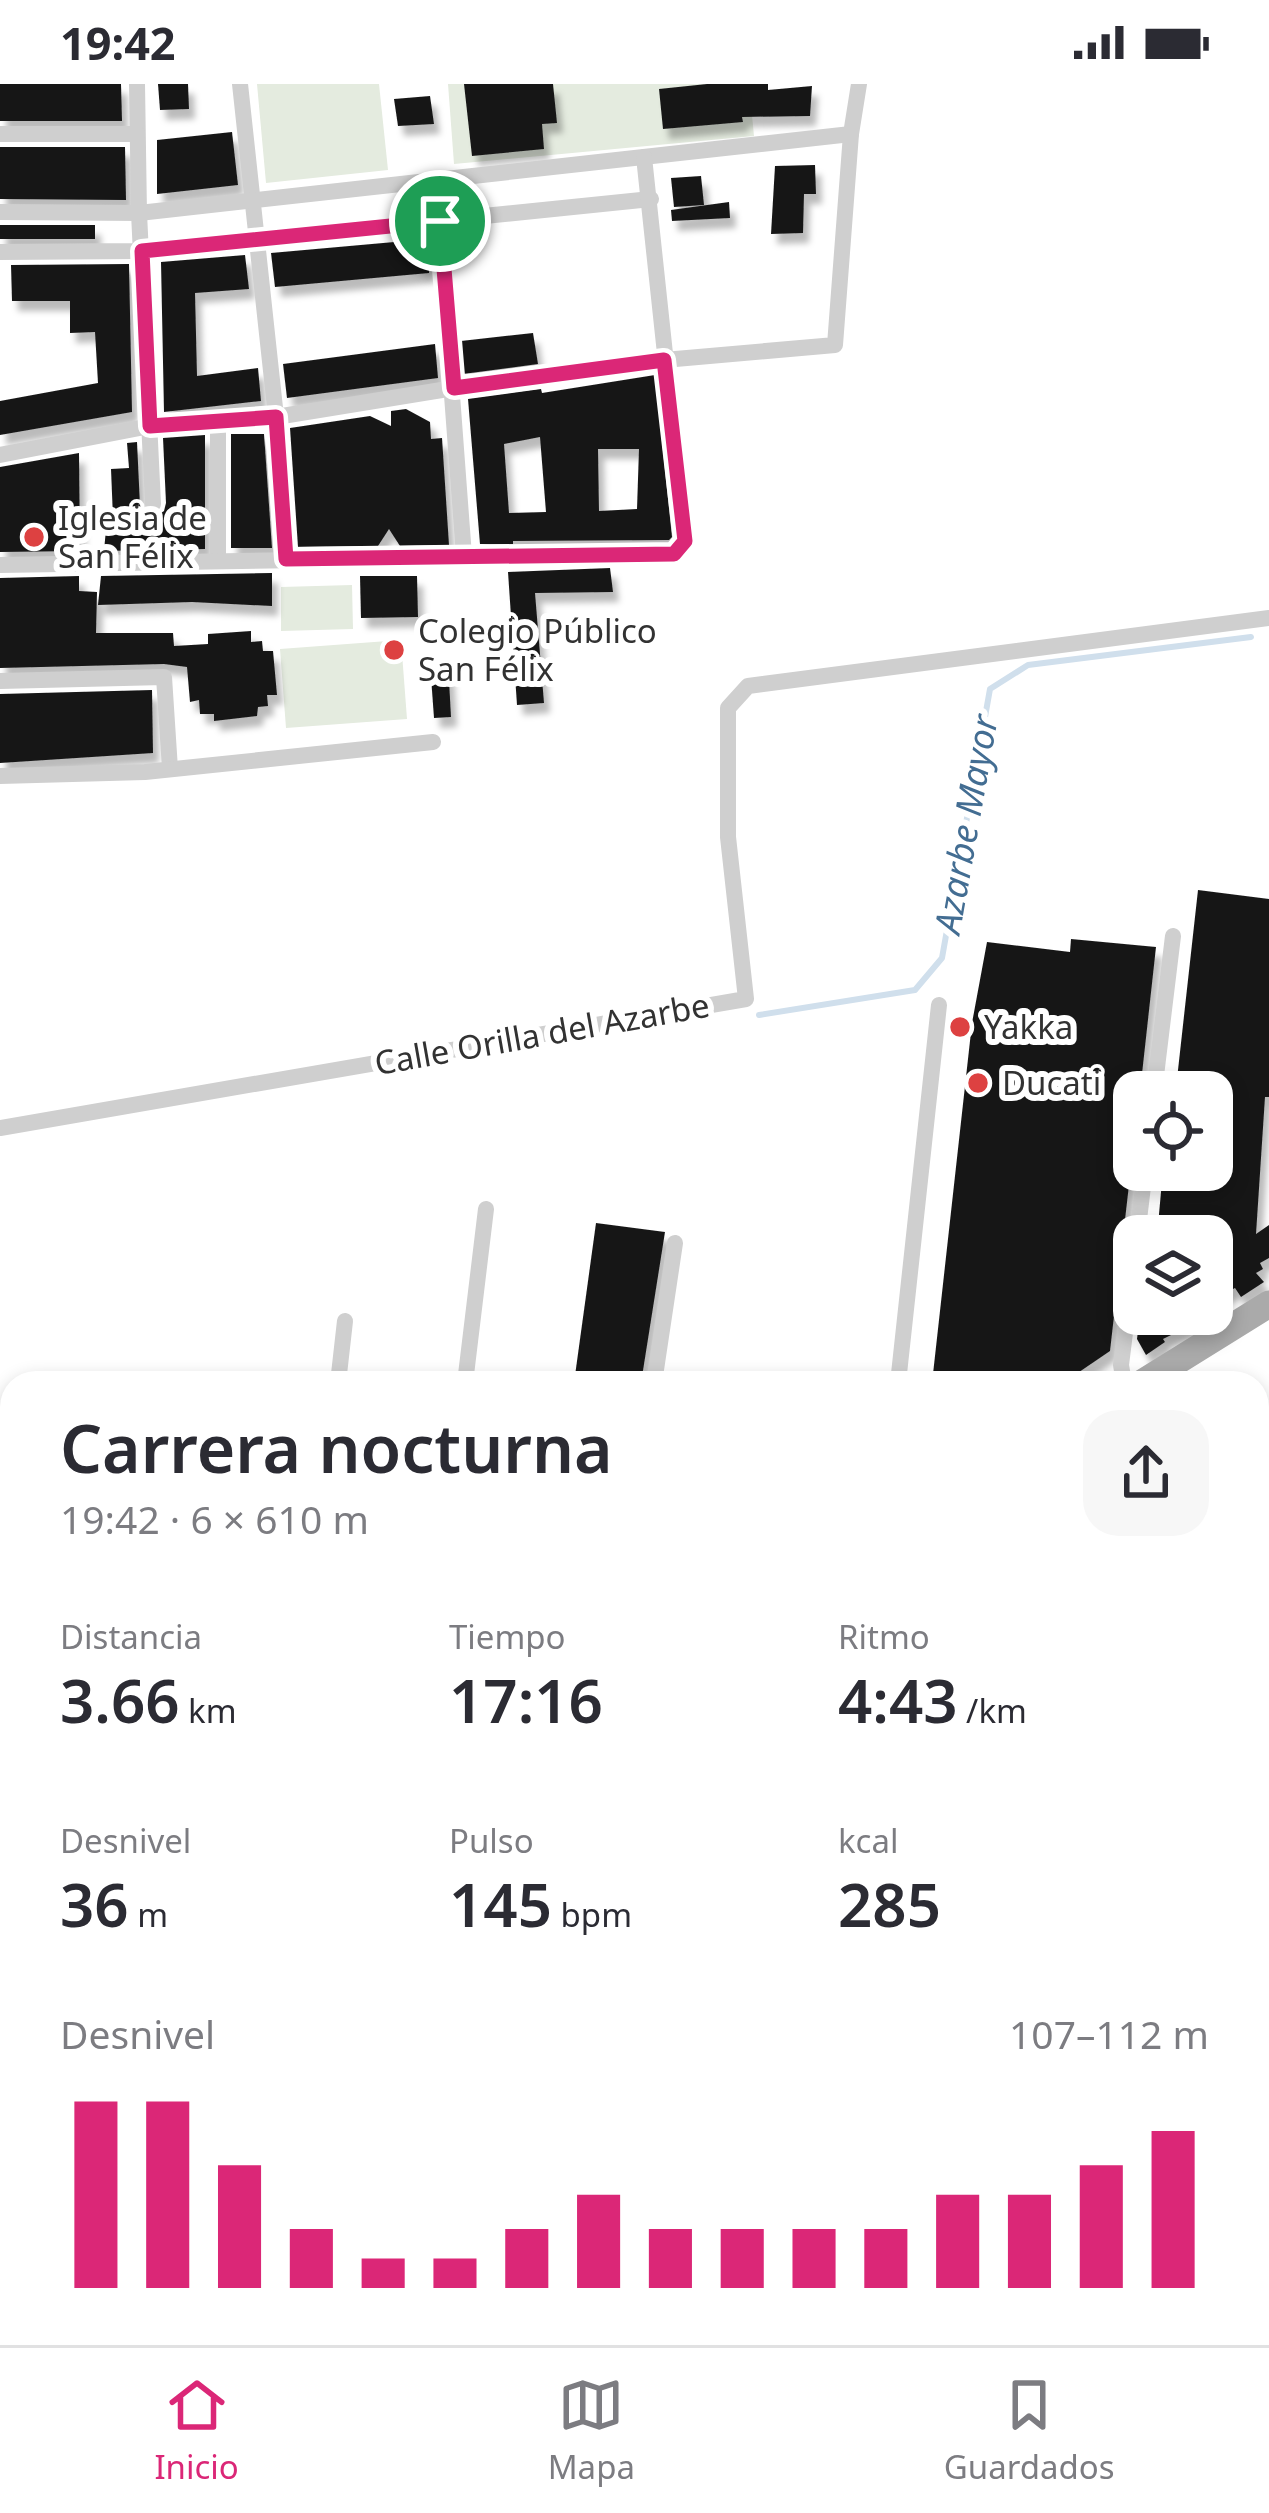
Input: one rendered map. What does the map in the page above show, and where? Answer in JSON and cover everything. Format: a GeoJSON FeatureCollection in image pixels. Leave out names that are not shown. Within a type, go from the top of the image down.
{"type":"FeatureCollection","features":[{"type":"Feature","properties":{"kind":"main road"},"geometry":{"type":"LineString","coordinates":[[1167,1371],[1269,1304]]}},
{"type":"Feature","properties":{"kind":"street"},"geometry":{"type":"LineString","coordinates":[[137,84],[153,504]]}},
{"type":"Feature","properties":{"kind":"street"},"geometry":{"type":"LineString","coordinates":[[240,84],[276,417],[286,559]]}},
{"type":"Feature","properties":{"kind":"street"},"geometry":{"type":"LineString","coordinates":[[0,455],[150,426],[276,417],[664,360],[836,345],[850,134],[859,84]]}},
{"type":"Feature","properties":{"kind":"street"},"geometry":{"type":"LineString","coordinates":[[0,134],[137,134]]}},
{"type":"Feature","properties":{"kind":"street"},"geometry":{"type":"LineString","coordinates":[[0,212],[139,213],[850,134]]}},
{"type":"Feature","properties":{"kind":"street"},"geometry":{"type":"LineString","coordinates":[[0,565],[674,554],[685,541],[644,157]]}},
{"type":"Feature","properties":{"kind":"street"},"geometry":{"type":"LineString","coordinates":[[427,181],[440,221],[464,556]]}},
{"type":"Feature","properties":{"kind":"street"},"geometry":{"type":"LineString","coordinates":[[0,252],[142,251],[651,199]]}},
{"type":"Feature","properties":{"kind":"street"},"geometry":{"type":"LineString","coordinates":[[218,421],[218,560]]}},
{"type":"Feature","properties":{"kind":"street","name":"Calle Orilla del Azarbe"},"geometry":{"type":"LineString","coordinates":[[0,1128],[746,999],[728,837],[728,708],[748,686],[1269,618]]}},
{"type":"Feature","properties":{"kind":"street"},"geometry":{"type":"LineString","coordinates":[[0,681],[164,677],[170,769]]}},
{"type":"Feature","properties":{"kind":"street"},"geometry":{"type":"LineString","coordinates":[[0,776],[170,769],[434,742]]}},
{"type":"Feature","properties":{"kind":"street"},"geometry":{"type":"LineString","coordinates":[[1157,1071],[1173,936]]}},
{"type":"Feature","properties":{"kind":"street"},"geometry":{"type":"LineString","coordinates":[[899,1371],[939,1005]]}},
{"type":"Feature","properties":{"kind":"street"},"geometry":{"type":"LineString","coordinates":[[466,1371],[486,1209]]}},
{"type":"Feature","properties":{"kind":"street"},"geometry":{"type":"LineString","coordinates":[[656,1371],[675,1243]]}},
{"type":"Feature","properties":{"kind":"street"},"geometry":{"type":"LineString","coordinates":[[339,1371],[345,1321]]}},
{"type":"Feature","properties":{"kind":"street"},"geometry":{"type":"LineString","coordinates":[[1122,1371],[1125,1335]]}},
{"type":"Feature","properties":{"kind":"shaded area"},"geometry":{"type":"Polygon","coordinates":[[[257,84],[379,84],[388,170],[266,183],[257,84]]]}},
{"type":"Feature","properties":{"kind":"shaded area"},"geometry":{"type":"Polygon","coordinates":[[[448,84],[749,84],[754,136],[454,164],[448,84]]]}},
{"type":"Feature","properties":{"kind":"shaded area"},"geometry":{"type":"Polygon","coordinates":[[[352,585],[353,629],[281,631],[281,587],[352,585]]]}},
{"type":"Feature","properties":{"kind":"shaded area"},"geometry":{"type":"Polygon","coordinates":[[[401,640],[407,719],[286,728],[280,649],[401,640]]]}},
{"type":"Feature","properties":{"kind":"building"},"geometry":{"type":"Polygon","coordinates":[[[0,84],[121,84],[122,121],[0,121],[0,84]]]}},
{"type":"Feature","properties":{"kind":"building"},"geometry":{"type":"Polygon","coordinates":[[[158,84],[188,84],[189,109],[160,110],[158,84]]]}},
{"type":"Feature","properties":{"kind":"building"},"geometry":{"type":"Polygon","coordinates":[[[464,84],[553,84],[557,123],[542,124],[544,149],[472,156],[464,84]]]}},
{"type":"Feature","properties":{"kind":"building"},"geometry":{"type":"Polygon","coordinates":[[[768,84],[768,90],[812,86],[810,116],[742,117],[743,122],[663,129],[659,89],[768,84]]]}},
{"type":"Feature","properties":{"kind":"building"},"geometry":{"type":"Polygon","coordinates":[[[430,96],[434,124],[398,126],[394,99],[430,96]]]}},
{"type":"Feature","properties":{"kind":"building"},"geometry":{"type":"Polygon","coordinates":[[[232,132],[238,185],[157,194],[157,140],[232,132]]]}},
{"type":"Feature","properties":{"kind":"building"},"geometry":{"type":"Polygon","coordinates":[[[0,147],[125,147],[126,200],[0,199],[0,147]]]}},
{"type":"Feature","properties":{"kind":"building"},"geometry":{"type":"Polygon","coordinates":[[[815,165],[816,194],[804,194],[803,233],[771,234],[775,166],[815,165]]]}},
{"type":"Feature","properties":{"kind":"building"},"geometry":{"type":"Polygon","coordinates":[[[701,176],[704,205],[674,207],[671,178],[701,176]]]}},
{"type":"Feature","properties":{"kind":"building"},"geometry":{"type":"Polygon","coordinates":[[[729,202],[730,218],[672,221],[671,210],[729,202]]]}},
{"type":"Feature","properties":{"kind":"building"},"geometry":{"type":"Polygon","coordinates":[[[0,225],[95,225],[95,239],[0,239],[0,225]]]}},
{"type":"Feature","properties":{"kind":"building"},"geometry":{"type":"Polygon","coordinates":[[[428,239],[429,273],[275,287],[271,253],[428,239]]]}},
{"type":"Feature","properties":{"kind":"building"},"geometry":{"type":"Polygon","coordinates":[[[245,255],[249,289],[195,293],[197,376],[258,368],[261,401],[164,412],[161,262],[245,255]]]}},
{"type":"Feature","properties":{"kind":"building"},"geometry":{"type":"Polygon","coordinates":[[[129,264],[132,412],[0,435],[0,401],[98,383],[95,332],[70,333],[70,301],[12,301],[11,265],[129,264]]]}},
{"type":"Feature","properties":{"kind":"building"},"geometry":{"type":"Polygon","coordinates":[[[533,333],[538,364],[463,374],[461,341],[533,333]]]}},
{"type":"Feature","properties":{"kind":"building"},"geometry":{"type":"Polygon","coordinates":[[[435,344],[438,378],[287,398],[283,364],[435,344]]]}},
{"type":"Feature","properties":{"kind":"building"},"geometry":{"type":"Polygon","coordinates":[[[655,375],[669,540],[480,544],[468,399],[541,389],[542,393],[655,375]],[[540,437],[504,444],[509,513],[546,512],[540,437]],[[598,449],[599,511],[637,509],[639,449],[598,449]]]}},
{"type":"Feature","properties":{"kind":"building"},"geometry":{"type":"Polygon","coordinates":[[[406,409],[430,422],[431,439],[442,438],[449,545],[400,546],[389,529],[378,546],[298,547],[290,428],[370,416],[391,426],[391,411],[406,409]]]}},
{"type":"Feature","properties":{"kind":"building"},"geometry":{"type":"Polygon","coordinates":[[[231,434],[264,434],[272,548],[231,548],[231,434]]]}},
{"type":"Feature","properties":{"kind":"building"},"geometry":{"type":"Polygon","coordinates":[[[205,435],[205,549],[104,551],[107,518],[113,518],[111,469],[129,468],[127,443],[137,442],[140,506],[146,515],[155,517],[166,503],[163,438],[205,435]]]}},
{"type":"Feature","properties":{"kind":"building"},"geometry":{"type":"Polygon","coordinates":[[[79,453],[80,551],[0,552],[0,467],[79,453]]]}},
{"type":"Feature","properties":{"kind":"building"},"geometry":{"type":"Polygon","coordinates":[[[610,568],[613,592],[535,593],[544,703],[517,705],[508,572],[610,568]]]}},
{"type":"Feature","properties":{"kind":"building"},"geometry":{"type":"Polygon","coordinates":[[[272,573],[272,606],[98,605],[101,576],[272,573]]]}},
{"type":"Feature","properties":{"kind":"building"},"geometry":{"type":"Polygon","coordinates":[[[79,576],[79,591],[97,592],[96,633],[173,633],[174,646],[208,644],[208,634],[251,631],[251,642],[262,641],[263,651],[273,651],[277,695],[267,695],[268,706],[258,707],[257,716],[214,721],[214,714],[200,714],[199,700],[190,702],[187,667],[0,668],[0,578],[79,576]]]}},
{"type":"Feature","properties":{"kind":"building"},"geometry":{"type":"Polygon","coordinates":[[[360,576],[417,576],[418,617],[361,618],[360,576]]]}},
{"type":"Feature","properties":{"kind":"building"},"geometry":{"type":"Polygon","coordinates":[[[448,662],[451,717],[434,718],[430,663],[448,662]]]}},
{"type":"Feature","properties":{"kind":"building"},"geometry":{"type":"Polygon","coordinates":[[[152,690],[153,753],[0,763],[0,694],[152,690]]]}},
{"type":"Feature","properties":{"kind":"building"},"geometry":{"type":"Polygon","coordinates":[[[1198,890],[1269,899],[1269,1097],[1265,1097],[1256,1234],[1269,1225],[1269,1258],[1256,1273],[1264,1282],[1241,1297],[1233,1289],[1233,1215],[1159,1215],[1161,1191],[1233,1191],[1233,1071],[1178,1071],[1198,890]]]}},
{"type":"Feature","properties":{"kind":"building"},"geometry":{"type":"Polygon","coordinates":[[[1071,939],[1156,947],[1142,1071],[1113,1071],[1113,1191],[1128,1191],[1126,1215],[1113,1215],[1110,1351],[1081,1371],[933,1371],[972,1023],[987,942],[1070,952],[1071,939]]]}},
{"type":"Feature","properties":{"kind":"building"},"geometry":{"type":"Polygon","coordinates":[[[596,1223],[665,1232],[643,1371],[576,1371],[596,1223]]]}},
{"type":"Feature","properties":{"kind":"building"},"geometry":{"type":"Polygon","coordinates":[[[1137,1335],[1171,1335],[1146,1355],[1137,1335]]]}},
{"type":"Feature","properties":{"kind":"waterway","name":"Azarbe Mayor"},"geometry":{"type":"LineString","coordinates":[[759,1015],[915,990],[942,958],[990,689],[1028,665],[1251,637]]}},
{"type":"Feature","properties":{"kind":"place","name":"Iglesia de San Félix"},"geometry":{"type":"Point","coordinates":[34,537]}},
{"type":"Feature","properties":{"kind":"place","name":"Colegio Público San Félix"},"geometry":{"type":"Point","coordinates":[394,650]}},
{"type":"Feature","properties":{"kind":"place","name":"Yakka"},"geometry":{"type":"Point","coordinates":[960,1027]}},
{"type":"Feature","properties":{"kind":"place","name":"Ducati"},"geometry":{"type":"Point","coordinates":[978,1083]}},
{"type":"Feature","properties":{"kind":"route"},"geometry":{"type":"LineString","coordinates":[[440,221],[454,388],[664,360],[685,541],[674,554],[286,559],[276,417],[150,426],[142,251],[440,221]]}}]}
